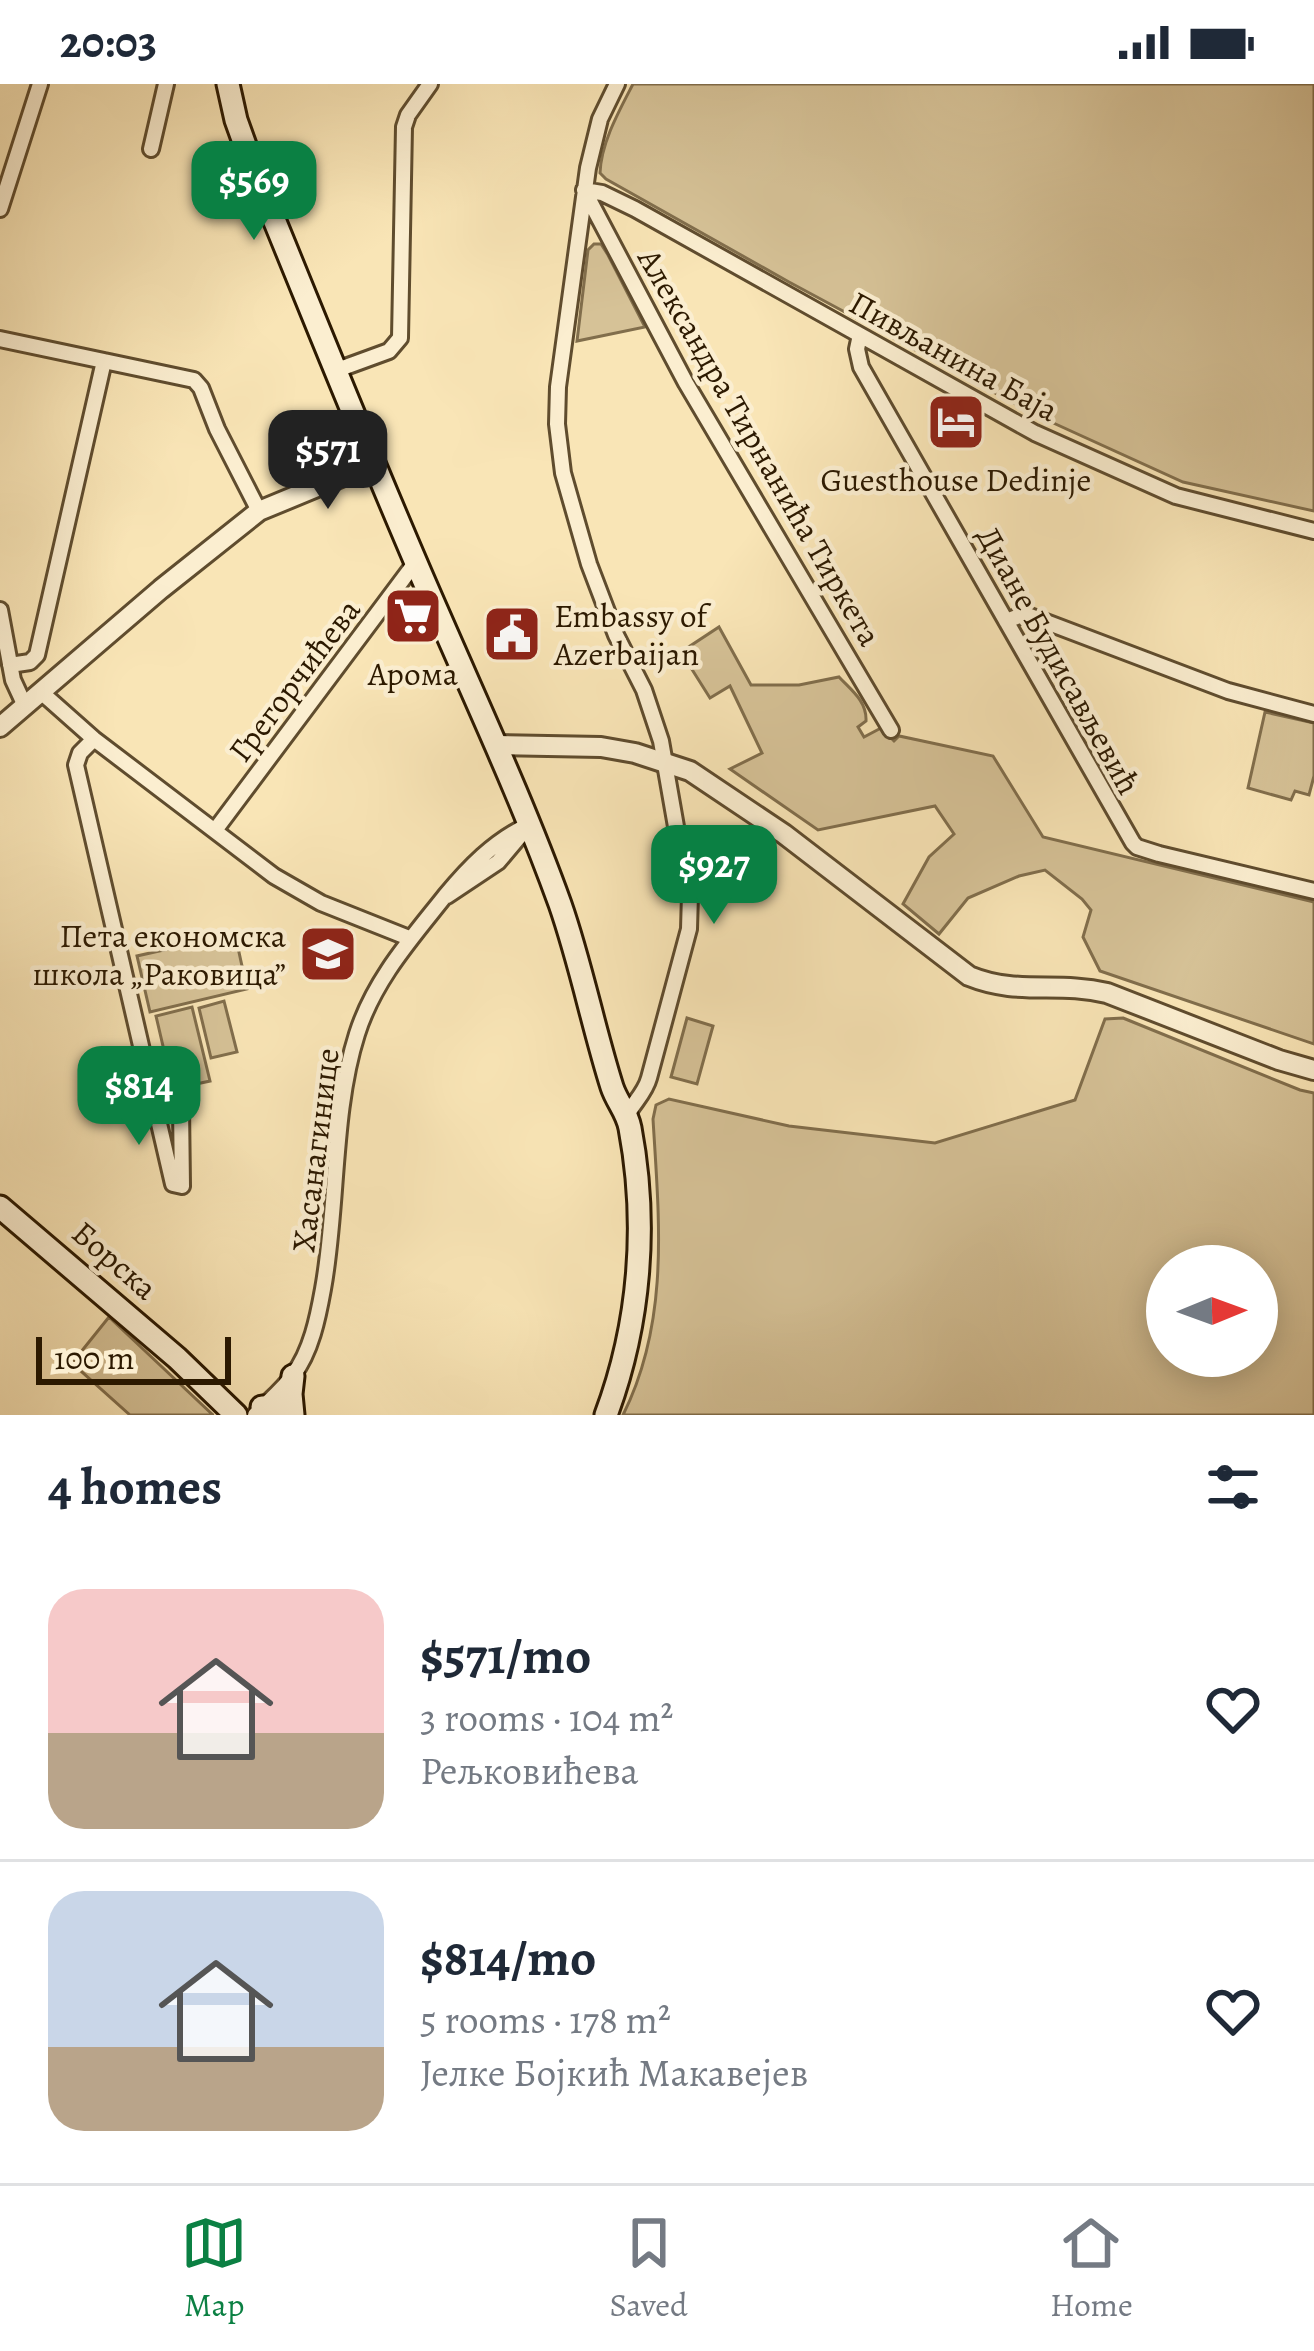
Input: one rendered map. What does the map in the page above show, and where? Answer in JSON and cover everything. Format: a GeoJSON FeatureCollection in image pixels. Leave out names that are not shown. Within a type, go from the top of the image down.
{"type":"FeatureCollection","features":[{"type":"Feature","properties":{"kind":"main road"},"geometry":{"type":"LineString","coordinates":[[228,84],[242,140],[543,860],[568,929],[613,1090],[627,1115],[637,1189],[637,1292],[622,1367],[606,1415]]}},
{"type":"Feature","properties":{"kind":"main road","name":"Борска"},"geometry":{"type":"LineString","coordinates":[[0,1207],[152,1335],[236,1415]]}},
{"type":"Feature","properties":{"kind":"main road"},"geometry":{"type":"LineString","coordinates":[[293,1376],[293,1415]]}},
{"type":"Feature","properties":{"kind":"main road"},"geometry":{"type":"LineString","coordinates":[[259,1411],[279,1407],[293,1415]]}},
{"type":"Feature","properties":{"kind":"street"},"geometry":{"type":"LineString","coordinates":[[0,209],[40,84]]}},
{"type":"Feature","properties":{"kind":"street"},"geometry":{"type":"LineString","coordinates":[[151,149],[166,84]]}},
{"type":"Feature","properties":{"kind":"street"},"geometry":{"type":"LineString","coordinates":[[337,370],[389,351],[400,338],[404,127],[430,84]]}},
{"type":"Feature","properties":{"kind":"street"},"geometry":{"type":"LineString","coordinates":[[617,84],[601,119],[584,190],[558,387],[558,446],[589,564],[611,624],[644,690],[666,763],[688,878],[689,929],[647,1085],[627,1115]]}},
{"type":"Feature","properties":{"kind":"street","name":"Пивљанина Баја"},"geometry":{"type":"LineString","coordinates":[[584,190],[635,209],[1035,433],[1117,472],[1189,501],[1314,531]]}},
{"type":"Feature","properties":{"kind":"street","name":"Александра Тирнанића Тиркета"},"geometry":{"type":"LineString","coordinates":[[584,190],[686,383],[891,730]]}},
{"type":"Feature","properties":{"kind":"street","name":"Диане Будисављевић"},"geometry":{"type":"LineString","coordinates":[[860,335],[861,367],[1137,847],[1314,891]]}},
{"type":"Feature","properties":{"kind":"street"},"geometry":{"type":"LineString","coordinates":[[0,339],[198,383],[260,511]]}},
{"type":"Feature","properties":{"kind":"street"},"geometry":{"type":"LineString","coordinates":[[10,665],[30,662],[37,655],[104,362]]}},
{"type":"Feature","properties":{"kind":"street"},"geometry":{"type":"LineString","coordinates":[[0,727],[260,511],[375,463]]}},
{"type":"Feature","properties":{"kind":"street","name":"Грегорчићева"},"geometry":{"type":"LineString","coordinates":[[216,830],[416,563]]}},
{"type":"Feature","properties":{"kind":"street"},"geometry":{"type":"LineString","coordinates":[[0,610],[16,690],[25,706]]}},
{"type":"Feature","properties":{"kind":"street"},"geometry":{"type":"LineString","coordinates":[[1006,621],[1025,614],[1228,691],[1314,714]]}},
{"type":"Feature","properties":{"kind":"street"},"geometry":{"type":"LineString","coordinates":[[41,692],[94,739],[274,876],[304,894],[409,938]]}},
{"type":"Feature","properties":{"kind":"street"},"geometry":{"type":"LineString","coordinates":[[94,739],[76,765],[173,1184],[182,1186],[181,1107],[186,1099]]}},
{"type":"Feature","properties":{"kind":"street"},"geometry":{"type":"LineString","coordinates":[[495,745],[601,747],[666,763],[702,778],[766,822],[969,976],[998,987],[1075,987],[1107,993],[1314,1070]]}},
{"type":"Feature","properties":{"kind":"street","name":"Хасанагинице"},"geometry":{"type":"LineString","coordinates":[[444,897],[498,862],[528,825]]}},
{"type":"Feature","properties":{"kind":"street","name":"Хасанагинице"},"geometry":{"type":"LineString","coordinates":[[259,1411],[293,1376],[316,1321],[328,1262],[345,1083],[354,1043],[379,984],[462,873],[495,844],[528,825]]}},
{"type":"Feature","properties":{"kind":"street"},"geometry":{"type":"LineString","coordinates":[[498,862],[530,856],[543,860]]}},
{"type":"Feature","properties":{"kind":"shaded area"},"geometry":{"type":"Polygon","coordinates":[[[633,84],[1314,84],[1314,511],[1183,482],[1038,416],[606,179],[600,173],[604,150],[633,84]]]}},
{"type":"Feature","properties":{"kind":"shaded area"},"geometry":{"type":"Polygon","coordinates":[[[601,244],[608,255],[645,327],[577,341],[588,250],[601,244]]]}},
{"type":"Feature","properties":{"kind":"shaded area"},"geometry":{"type":"Polygon","coordinates":[[[719,627],[751,685],[799,685],[839,677],[864,708],[866,721],[858,727],[864,737],[881,728],[894,741],[899,736],[993,756],[1043,837],[1314,902],[1314,1044],[1100,971],[1083,937],[1091,910],[1045,870],[968,898],[939,934],[903,904],[929,857],[954,834],[935,806],[818,830],[730,769],[762,753],[730,686],[710,698],[681,652],[719,627]]]}},
{"type":"Feature","properties":{"kind":"shaded area"},"geometry":{"type":"Polygon","coordinates":[[[1265,712],[1314,723],[1314,776],[1309,795],[1295,791],[1291,800],[1248,788],[1265,712]]]}},
{"type":"Feature","properties":{"kind":"shaded area"},"geometry":{"type":"Polygon","coordinates":[[[235,934],[247,989],[150,1012],[137,956],[235,934]]]}},
{"type":"Feature","properties":{"kind":"shaded area"},"geometry":{"type":"Polygon","coordinates":[[[224,1001],[237,1052],[211,1058],[199,1008],[224,1001]]]}},
{"type":"Feature","properties":{"kind":"shaded area"},"geometry":{"type":"Polygon","coordinates":[[[192,1007],[210,1081],[173,1089],[156,1016],[192,1007]]]}},
{"type":"Feature","properties":{"kind":"shaded area"},"geometry":{"type":"Polygon","coordinates":[[[687,1018],[713,1026],[697,1084],[671,1077],[687,1018]]]}},
{"type":"Feature","properties":{"kind":"shaded area"},"geometry":{"type":"Polygon","coordinates":[[[1123,1018],[1314,1093],[1314,1415],[623,1415],[638,1379],[655,1307],[659,1232],[656,1105],[669,1099],[789,1126],[935,1143],[1075,1100],[1105,1019],[1123,1018]]]}},
{"type":"Feature","properties":{"kind":"shaded area"},"geometry":{"type":"Polygon","coordinates":[[[109,1317],[213,1415],[130,1415],[72,1363],[109,1317]]]}},
{"type":"Feature","properties":{"kind":"place","name":"Guesthouse Dedinje"},"geometry":{"type":"Point","coordinates":[956,422]}},
{"type":"Feature","properties":{"kind":"place","name":"Арома"},"geometry":{"type":"Point","coordinates":[413,616]}},
{"type":"Feature","properties":{"kind":"place","name":"Embassy of Azerbaijan"},"geometry":{"type":"Point","coordinates":[512,634]}},
{"type":"Feature","properties":{"kind":"place","name":"Пета економска школа „Раковица”"},"geometry":{"type":"Point","coordinates":[328,954]}}]}
